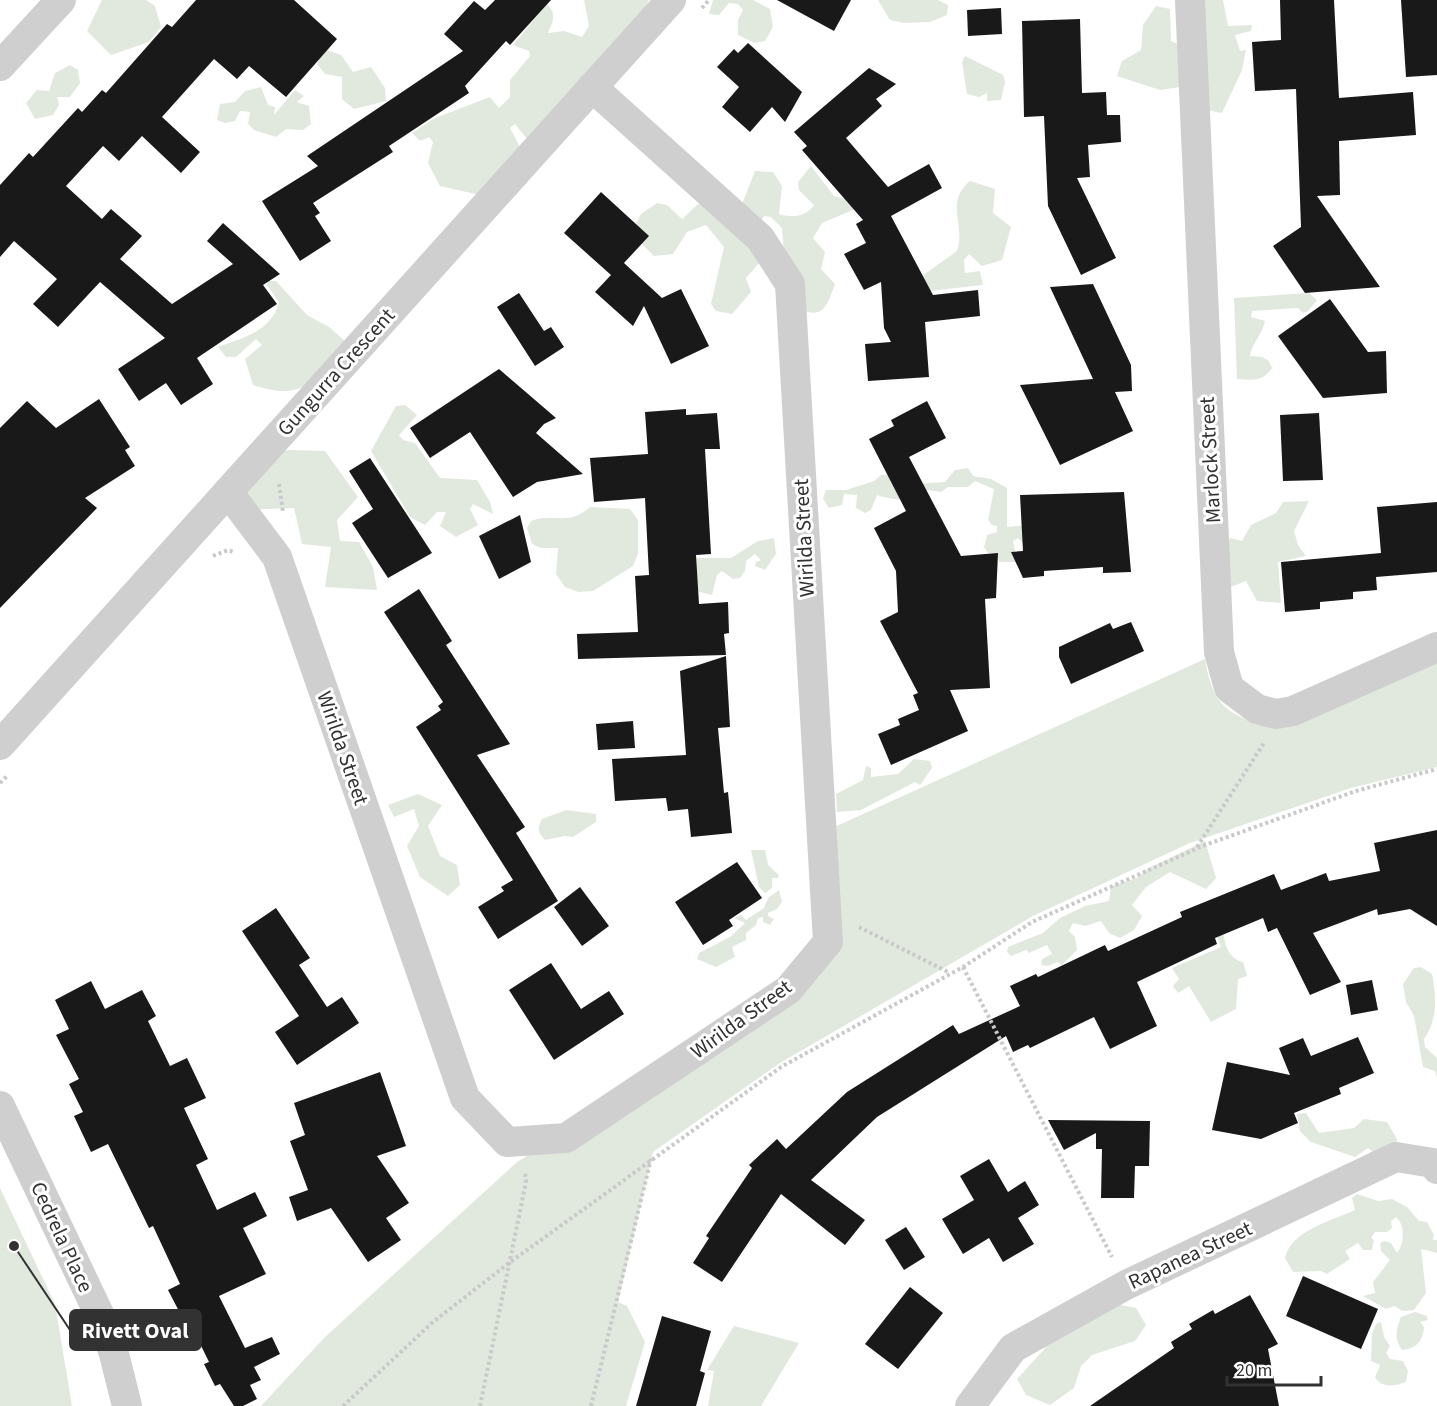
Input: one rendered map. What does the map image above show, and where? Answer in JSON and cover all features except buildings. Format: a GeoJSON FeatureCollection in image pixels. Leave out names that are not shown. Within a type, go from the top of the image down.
{"type":"FeatureCollection","features":[{"type":"Feature","properties":{"kind":"street"},"geometry":{"type":"LineString","coordinates":[[0,66],[61,0]]}},
{"type":"Feature","properties":{"kind":"street","name":"Gungurra Crescent"},"geometry":{"type":"LineString","coordinates":[[0,745],[671,0]]}},
{"type":"Feature","properties":{"kind":"street","name":"Marlock Street"},"geometry":{"type":"LineString","coordinates":[[1190,0],[1219,652],[1229,688],[1257,709],[1276,714]]}},
{"type":"Feature","properties":{"kind":"street","name":"Wirilda Street"},"geometry":{"type":"LineString","coordinates":[[228,492],[277,557],[465,1098],[507,1142],[566,1138],[788,990],[828,942],[790,284],[760,238],[592,87]]}},
{"type":"Feature","properties":{"kind":"street"},"geometry":{"type":"LineString","coordinates":[[1276,714],[1293,711],[1437,647]]}},
{"type":"Feature","properties":{"kind":"street","name":"Cedrela Place"},"geometry":{"type":"LineString","coordinates":[[0,1106],[100,1318],[114,1354],[127,1406]]}},
{"type":"Feature","properties":{"kind":"street","name":"Rapanea Street"},"geometry":{"type":"LineString","coordinates":[[970,1406],[1013,1348],[1126,1285],[1396,1157],[1434,1163],[1437,1169]]}},
{"type":"Feature","properties":{"kind":"path"},"geometry":{"type":"LineString","coordinates":[[1196,849],[1268,737],[1276,714]]}},
{"type":"Feature","properties":{"kind":"path"},"geometry":{"type":"LineString","coordinates":[[343,1406],[433,1322],[509,1263],[781,1067],[949,972],[963,967],[1032,922],[1196,849],[1356,791],[1437,769]]}},
{"type":"Feature","properties":{"kind":"path"},"geometry":{"type":"LineString","coordinates":[[826,910],[949,972]]}},
{"type":"Feature","properties":{"kind":"path"},"geometry":{"type":"LineString","coordinates":[[963,967],[1126,1285]]}},
{"type":"Feature","properties":{"kind":"path"},"geometry":{"type":"LineString","coordinates":[[480,1406],[526,1182],[522,1141]]}},
{"type":"Feature","properties":{"kind":"path"},"geometry":{"type":"LineString","coordinates":[[591,1406],[651,1159]]}},
{"type":"Feature","properties":{"kind":"shaded area"},"geometry":{"type":"Polygon","coordinates":[[[102,0],[146,0],[155,6],[161,27],[149,42],[111,55],[87,31],[102,0]]]}},
{"type":"Feature","properties":{"kind":"shaded area"},"geometry":{"type":"Polygon","coordinates":[[[584,0],[649,0],[639,22],[527,139],[515,124],[510,128],[520,147],[484,196],[440,186],[428,163],[433,142],[429,137],[420,141],[412,133],[435,118],[490,97],[499,108],[510,97],[510,80],[530,56],[529,51],[513,45],[547,4],[553,15],[553,22],[548,33],[564,31],[582,37],[589,26],[584,0]]]}},
{"type":"Feature","properties":{"kind":"shaded area"},"geometry":{"type":"Polygon","coordinates":[[[713,0],[753,0],[770,9],[773,27],[765,41],[754,43],[738,35],[738,20],[743,10],[738,4],[729,3],[719,15],[709,14],[713,0]]]}},
{"type":"Feature","properties":{"kind":"shaded area"},"geometry":{"type":"Polygon","coordinates":[[[878,0],[938,0],[948,5],[947,15],[930,22],[904,23],[890,20],[878,0]]]}},
{"type":"Feature","properties":{"kind":"shaded area"},"geometry":{"type":"Polygon","coordinates":[[[1183,0],[1223,0],[1228,26],[1252,25],[1251,31],[1235,35],[1240,51],[1246,50],[1242,70],[1222,113],[1201,109],[1201,84],[1160,90],[1117,76],[1122,61],[1141,50],[1143,25],[1156,6],[1170,9],[1171,41],[1185,47],[1183,0]]]}},
{"type":"Feature","properties":{"kind":"shaded area"},"geometry":{"type":"Polygon","coordinates":[[[324,49],[341,55],[353,72],[371,67],[385,88],[386,101],[354,109],[342,99],[342,77],[325,74],[317,64],[324,49]]]}},
{"type":"Feature","properties":{"kind":"shaded area"},"geometry":{"type":"Polygon","coordinates":[[[965,56],[1003,75],[1005,82],[1001,100],[987,101],[987,93],[979,97],[967,94],[962,62],[965,56]]]}},
{"type":"Feature","properties":{"kind":"shaded area"},"geometry":{"type":"Polygon","coordinates":[[[70,65],[78,70],[80,83],[70,97],[57,97],[59,105],[53,115],[35,119],[26,103],[37,90],[49,91],[55,73],[70,65]]]}},
{"type":"Feature","properties":{"kind":"shaded area"},"geometry":{"type":"Polygon","coordinates":[[[261,87],[268,105],[275,107],[274,115],[295,90],[304,96],[297,102],[309,106],[311,124],[303,130],[286,129],[276,137],[254,130],[248,124],[250,112],[240,111],[235,121],[225,123],[217,120],[220,104],[235,102],[245,91],[261,87]]]}},
{"type":"Feature","properties":{"kind":"shaded area"},"geometry":{"type":"Polygon","coordinates":[[[811,166],[834,196],[867,204],[822,223],[813,238],[825,252],[821,269],[835,284],[827,304],[819,312],[807,312],[798,308],[784,256],[782,228],[771,217],[764,216],[760,223],[759,263],[746,278],[751,292],[732,314],[716,311],[711,304],[724,247],[706,225],[687,232],[673,254],[654,256],[641,243],[633,230],[641,214],[657,203],[667,205],[682,219],[697,205],[720,193],[742,204],[755,171],[773,172],[782,186],[779,214],[794,216],[803,214],[814,205],[799,190],[798,182],[811,166]]]}},
{"type":"Feature","properties":{"kind":"shaded area"},"geometry":{"type":"Polygon","coordinates":[[[970,181],[995,189],[993,213],[1011,227],[1002,260],[982,266],[969,254],[964,260],[965,273],[980,271],[983,285],[902,294],[901,291],[957,251],[959,241],[958,198],[962,189],[970,181]]]}},
{"type":"Feature","properties":{"kind":"shaded area"},"geometry":{"type":"Polygon","coordinates":[[[268,281],[276,281],[307,315],[329,327],[345,341],[317,376],[308,384],[297,389],[271,390],[253,385],[245,359],[262,345],[256,339],[236,357],[226,357],[218,347],[255,332],[270,320],[279,302],[267,285],[268,281]]]}},
{"type":"Feature","properties":{"kind":"shaded area"},"geometry":{"type":"Polygon","coordinates":[[[1309,293],[1317,300],[1308,311],[1303,313],[1298,308],[1252,311],[1251,317],[1265,321],[1250,356],[1262,357],[1269,361],[1272,368],[1261,378],[1237,379],[1234,298],[1309,293]]]}},
{"type":"Feature","properties":{"kind":"shaded area"},"geometry":{"type":"Polygon","coordinates":[[[405,405],[417,415],[399,435],[403,440],[415,443],[440,478],[477,480],[490,502],[493,514],[473,504],[470,509],[478,525],[456,537],[440,526],[446,512],[437,512],[425,525],[410,517],[371,451],[396,406],[405,405]]]}},
{"type":"Feature","properties":{"kind":"shaded area"},"geometry":{"type":"Polygon","coordinates":[[[288,450],[325,451],[358,497],[337,520],[340,541],[359,542],[373,567],[377,590],[325,587],[331,547],[302,544],[294,508],[217,511],[266,457],[288,450]]]}},
{"type":"Feature","properties":{"kind":"shaded area"},"geometry":{"type":"Polygon","coordinates":[[[968,468],[973,476],[991,479],[1007,488],[1007,527],[1028,525],[1025,545],[1018,538],[1013,541],[1017,562],[999,562],[997,554],[988,553],[984,547],[987,535],[997,532],[997,526],[992,525],[988,520],[994,489],[975,481],[968,487],[948,487],[941,492],[928,490],[911,499],[877,495],[871,510],[865,513],[856,508],[857,495],[844,494],[842,505],[829,508],[823,499],[826,490],[846,490],[874,481],[881,475],[897,474],[914,484],[945,482],[955,470],[968,468]]]}},
{"type":"Feature","properties":{"kind":"shaded area"},"geometry":{"type":"Polygon","coordinates":[[[1309,501],[1294,531],[1298,545],[1306,556],[1278,562],[1281,603],[1257,601],[1246,581],[1223,590],[1225,549],[1230,538],[1242,541],[1251,525],[1276,513],[1283,502],[1309,501]]]}},
{"type":"Feature","properties":{"kind":"shaded area"},"geometry":{"type":"Polygon","coordinates":[[[590,507],[630,509],[638,520],[638,553],[633,566],[593,591],[578,592],[565,587],[556,574],[558,548],[541,548],[532,544],[527,528],[531,521],[568,518],[590,507]]]}},
{"type":"Feature","properties":{"kind":"shaded area"},"geometry":{"type":"Polygon","coordinates":[[[774,538],[776,554],[765,570],[755,566],[756,562],[761,560],[755,554],[746,561],[745,571],[740,578],[733,579],[722,571],[717,575],[712,595],[696,591],[692,570],[696,558],[731,558],[758,541],[774,538]]]}},
{"type":"Feature","properties":{"kind":"shaded area"},"geometry":{"type":"Polygon","coordinates":[[[1205,659],[1212,686],[1222,704],[1239,716],[1264,726],[1437,659],[1437,767],[1351,788],[1190,843],[1033,916],[780,1063],[653,1152],[618,1302],[627,1306],[645,1342],[626,1406],[261,1406],[324,1338],[517,1162],[792,997],[837,945],[830,829],[1205,659]]]}},
{"type":"Feature","properties":{"kind":"shaded area"},"geometry":{"type":"Polygon","coordinates":[[[914,759],[930,761],[932,768],[920,785],[915,782],[861,810],[837,812],[836,794],[863,780],[866,766],[871,768],[871,777],[898,774],[914,759]]]}},
{"type":"Feature","properties":{"kind":"shaded area"},"geometry":{"type":"Polygon","coordinates":[[[418,794],[442,805],[428,826],[440,856],[457,865],[460,885],[448,896],[420,877],[407,846],[419,826],[414,809],[394,817],[388,805],[418,794]]]}},
{"type":"Feature","properties":{"kind":"shaded area"},"geometry":{"type":"Polygon","coordinates":[[[566,810],[596,814],[596,822],[573,837],[565,836],[545,840],[539,831],[542,819],[566,810]]]}},
{"type":"Feature","properties":{"kind":"shaded area"},"geometry":{"type":"Polygon","coordinates":[[[1205,841],[1216,878],[1206,889],[1170,872],[1146,887],[1132,905],[1142,916],[1134,930],[1120,938],[1109,933],[1101,921],[1085,926],[1073,923],[1069,931],[1075,937],[1077,950],[1062,965],[1058,962],[1048,966],[1041,965],[1042,959],[1052,954],[1047,945],[1029,953],[1026,950],[1011,956],[1007,952],[1008,947],[1043,933],[1060,918],[1085,906],[1109,901],[1111,886],[1137,878],[1149,868],[1205,841]]]}},
{"type":"Feature","properties":{"kind":"shaded area"},"geometry":{"type":"Polygon","coordinates":[[[751,850],[765,850],[768,865],[779,875],[778,878],[772,878],[772,888],[765,893],[759,887],[751,850]]]}},
{"type":"Feature","properties":{"kind":"shaded area"},"geometry":{"type":"Polygon","coordinates":[[[779,890],[782,902],[777,909],[768,913],[768,916],[774,919],[770,925],[763,922],[763,917],[758,918],[756,925],[746,933],[746,940],[732,947],[735,957],[716,967],[697,959],[699,953],[730,937],[745,923],[734,918],[741,915],[746,920],[764,908],[768,898],[779,890]]]}},
{"type":"Feature","properties":{"kind":"shaded area"},"geometry":{"type":"Polygon","coordinates":[[[1208,913],[1221,918],[1228,951],[1243,962],[1247,976],[1238,979],[1236,1009],[1211,1022],[1189,986],[1178,993],[1173,986],[1179,979],[1172,968],[1221,947],[1208,913]]]}},
{"type":"Feature","properties":{"kind":"shaded area"},"geometry":{"type":"Polygon","coordinates":[[[1421,967],[1432,974],[1434,983],[1434,1017],[1424,1039],[1425,1047],[1437,1058],[1437,1077],[1435,1071],[1423,1067],[1414,1016],[1406,1002],[1403,984],[1414,968],[1421,967]]]}},
{"type":"Feature","properties":{"kind":"shaded area"},"geometry":{"type":"Polygon","coordinates":[[[1306,1113],[1319,1133],[1354,1128],[1364,1119],[1387,1122],[1397,1139],[1395,1150],[1378,1157],[1368,1148],[1355,1157],[1311,1142],[1300,1131],[1297,1114],[1306,1113]]]}},
{"type":"Feature","properties":{"kind":"shaded area"},"geometry":{"type":"Polygon","coordinates":[[[0,1188],[55,1304],[72,1406],[0,1406],[0,1188]]]}},
{"type":"Feature","properties":{"kind":"shaded area"},"geometry":{"type":"Polygon","coordinates":[[[1357,1194],[1378,1201],[1392,1199],[1407,1207],[1419,1221],[1427,1222],[1434,1235],[1433,1240],[1437,1240],[1437,1253],[1421,1249],[1426,1293],[1414,1310],[1403,1311],[1394,1306],[1386,1309],[1363,1296],[1375,1293],[1373,1282],[1390,1260],[1381,1251],[1380,1243],[1384,1241],[1391,1243],[1397,1253],[1400,1249],[1403,1239],[1402,1229],[1396,1217],[1391,1221],[1392,1228],[1387,1232],[1375,1232],[1371,1238],[1374,1240],[1372,1250],[1363,1250],[1358,1243],[1345,1251],[1350,1259],[1327,1274],[1321,1271],[1293,1272],[1285,1258],[1295,1240],[1304,1233],[1355,1210],[1352,1198],[1357,1194]]]}},
{"type":"Feature","properties":{"kind":"shaded area"},"geometry":{"type":"Polygon","coordinates":[[[1116,1304],[1136,1308],[1146,1325],[1135,1341],[1092,1355],[1081,1366],[1074,1388],[1050,1405],[1026,1395],[1017,1379],[1048,1345],[1116,1304]]]}},
{"type":"Feature","properties":{"kind":"shaded area"},"geometry":{"type":"Polygon","coordinates":[[[1415,1312],[1427,1316],[1428,1320],[1420,1322],[1424,1327],[1418,1343],[1402,1350],[1397,1338],[1399,1321],[1401,1317],[1415,1312]]]}},
{"type":"Feature","properties":{"kind":"shaded area"},"geometry":{"type":"Polygon","coordinates":[[[1381,1322],[1384,1337],[1390,1346],[1386,1353],[1390,1359],[1403,1361],[1408,1371],[1406,1382],[1385,1385],[1375,1377],[1380,1365],[1371,1361],[1372,1333],[1376,1324],[1381,1322]]]}},
{"type":"Feature","properties":{"kind":"shaded area"},"geometry":{"type":"Polygon","coordinates":[[[734,1326],[799,1343],[761,1406],[708,1406],[714,1371],[707,1370],[734,1326]]]}},
{"type":"Feature","properties":{"kind":"place","name":"Rivett Oval"},"geometry":{"type":"Point","coordinates":[14,1246]}}]}
